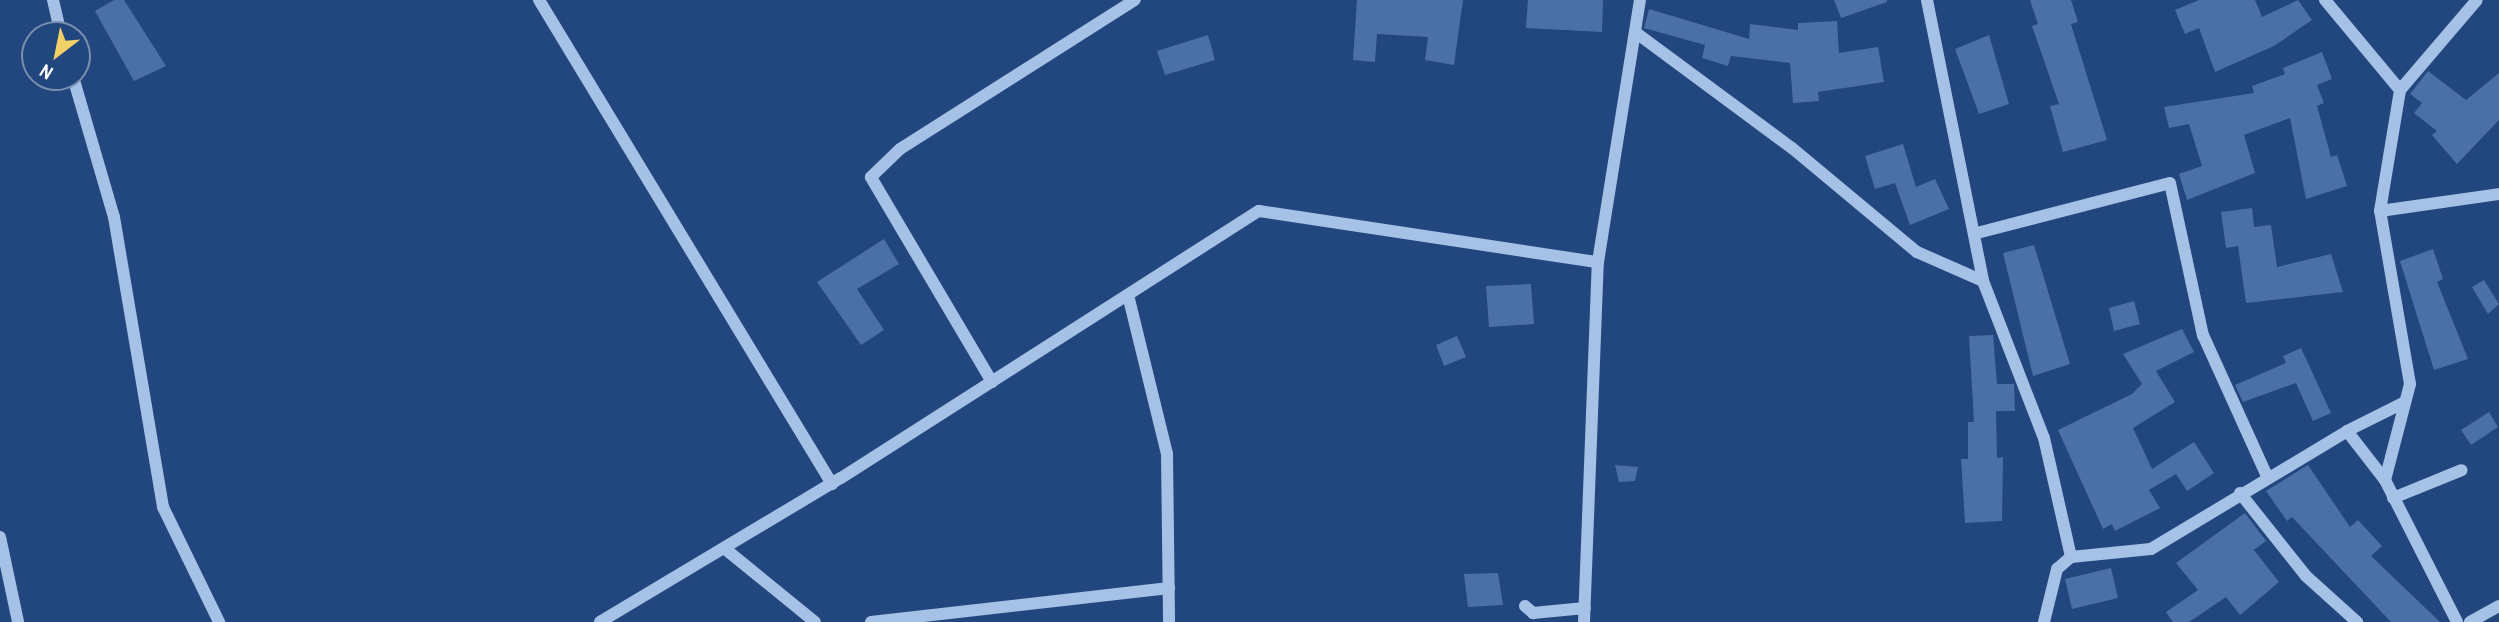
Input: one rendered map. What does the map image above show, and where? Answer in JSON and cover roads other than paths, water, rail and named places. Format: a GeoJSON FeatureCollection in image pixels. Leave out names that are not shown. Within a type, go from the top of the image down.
{"type":"FeatureCollection","features":[{"type":"Feature","properties":{"kind":"street"},"geometry":{"type":"LineString","coordinates":[[53,0],[58,21]]}},
{"type":"Feature","properties":{"kind":"street"},"geometry":{"type":"LineString","coordinates":[[538,0],[832,484]]}},
{"type":"Feature","properties":{"kind":"street"},"geometry":{"type":"LineString","coordinates":[[992,382],[871,177],[900,149],[1135,0]]}},
{"type":"Feature","properties":{"kind":"street"},"geometry":{"type":"LineString","coordinates":[[1584,622],[1598,262],[1640,0]]}},
{"type":"Feature","properties":{"kind":"street"},"geometry":{"type":"LineString","coordinates":[[1927,0],[1977,233],[1983,281],[2044,438],[2071,557]]}},
{"type":"Feature","properties":{"kind":"street"},"geometry":{"type":"LineString","coordinates":[[2325,0],[2400,90]]}},
{"type":"Feature","properties":{"kind":"street"},"geometry":{"type":"LineString","coordinates":[[2385,480],[2410,384],[2409,349],[2380,211],[2400,90],[2477,0]]}},
{"type":"Feature","properties":{"kind":"street"},"geometry":{"type":"LineString","coordinates":[[1634,32],[1792,148],[1917,252],[1983,281]]}},
{"type":"Feature","properties":{"kind":"street"},"geometry":{"type":"LineString","coordinates":[[77,91],[114,217],[163,507],[219,622]]}},
{"type":"Feature","properties":{"kind":"street"},"geometry":{"type":"LineString","coordinates":[[1977,233],[2170,183],[2203,335],[2267,477]]}},
{"type":"Feature","properties":{"kind":"street"},"geometry":{"type":"LineString","coordinates":[[2380,211],[2499,194]]}},
{"type":"Feature","properties":{"kind":"street"},"geometry":{"type":"LineString","coordinates":[[600,622],[832,484],[1259,211],[1598,262]]}},
{"type":"Feature","properties":{"kind":"street"},"geometry":{"type":"LineString","coordinates":[[1128,295],[1167,454],[1170,622]]}},
{"type":"Feature","properties":{"kind":"street"},"geometry":{"type":"LineString","coordinates":[[2044,622],[2057,569],[2071,557],[2151,549],[2267,477],[2347,431],[2403,403]]}},
{"type":"Feature","properties":{"kind":"street"},"geometry":{"type":"LineString","coordinates":[[2347,431],[2385,480],[2457,622]]}},
{"type":"Feature","properties":{"kind":"street"},"geometry":{"type":"LineString","coordinates":[[2393,498],[2462,470]]}},
{"type":"Feature","properties":{"kind":"street"},"geometry":{"type":"LineString","coordinates":[[2240,493],[2306,576],[2357,622]]}},
{"type":"Feature","properties":{"kind":"street"},"geometry":{"type":"LineString","coordinates":[[0,537],[18,622]]}},
{"type":"Feature","properties":{"kind":"street"},"geometry":{"type":"LineString","coordinates":[[724,548],[815,622]]}},
{"type":"Feature","properties":{"kind":"street"},"geometry":{"type":"LineString","coordinates":[[871,622],[1169,588]]}},
{"type":"Feature","properties":{"kind":"street"},"geometry":{"type":"LineString","coordinates":[[1525,606],[1533,613],[1585,608]]}},
{"type":"Feature","properties":{"kind":"street"},"geometry":{"type":"LineString","coordinates":[[2470,622],[2499,606]]}}]}
